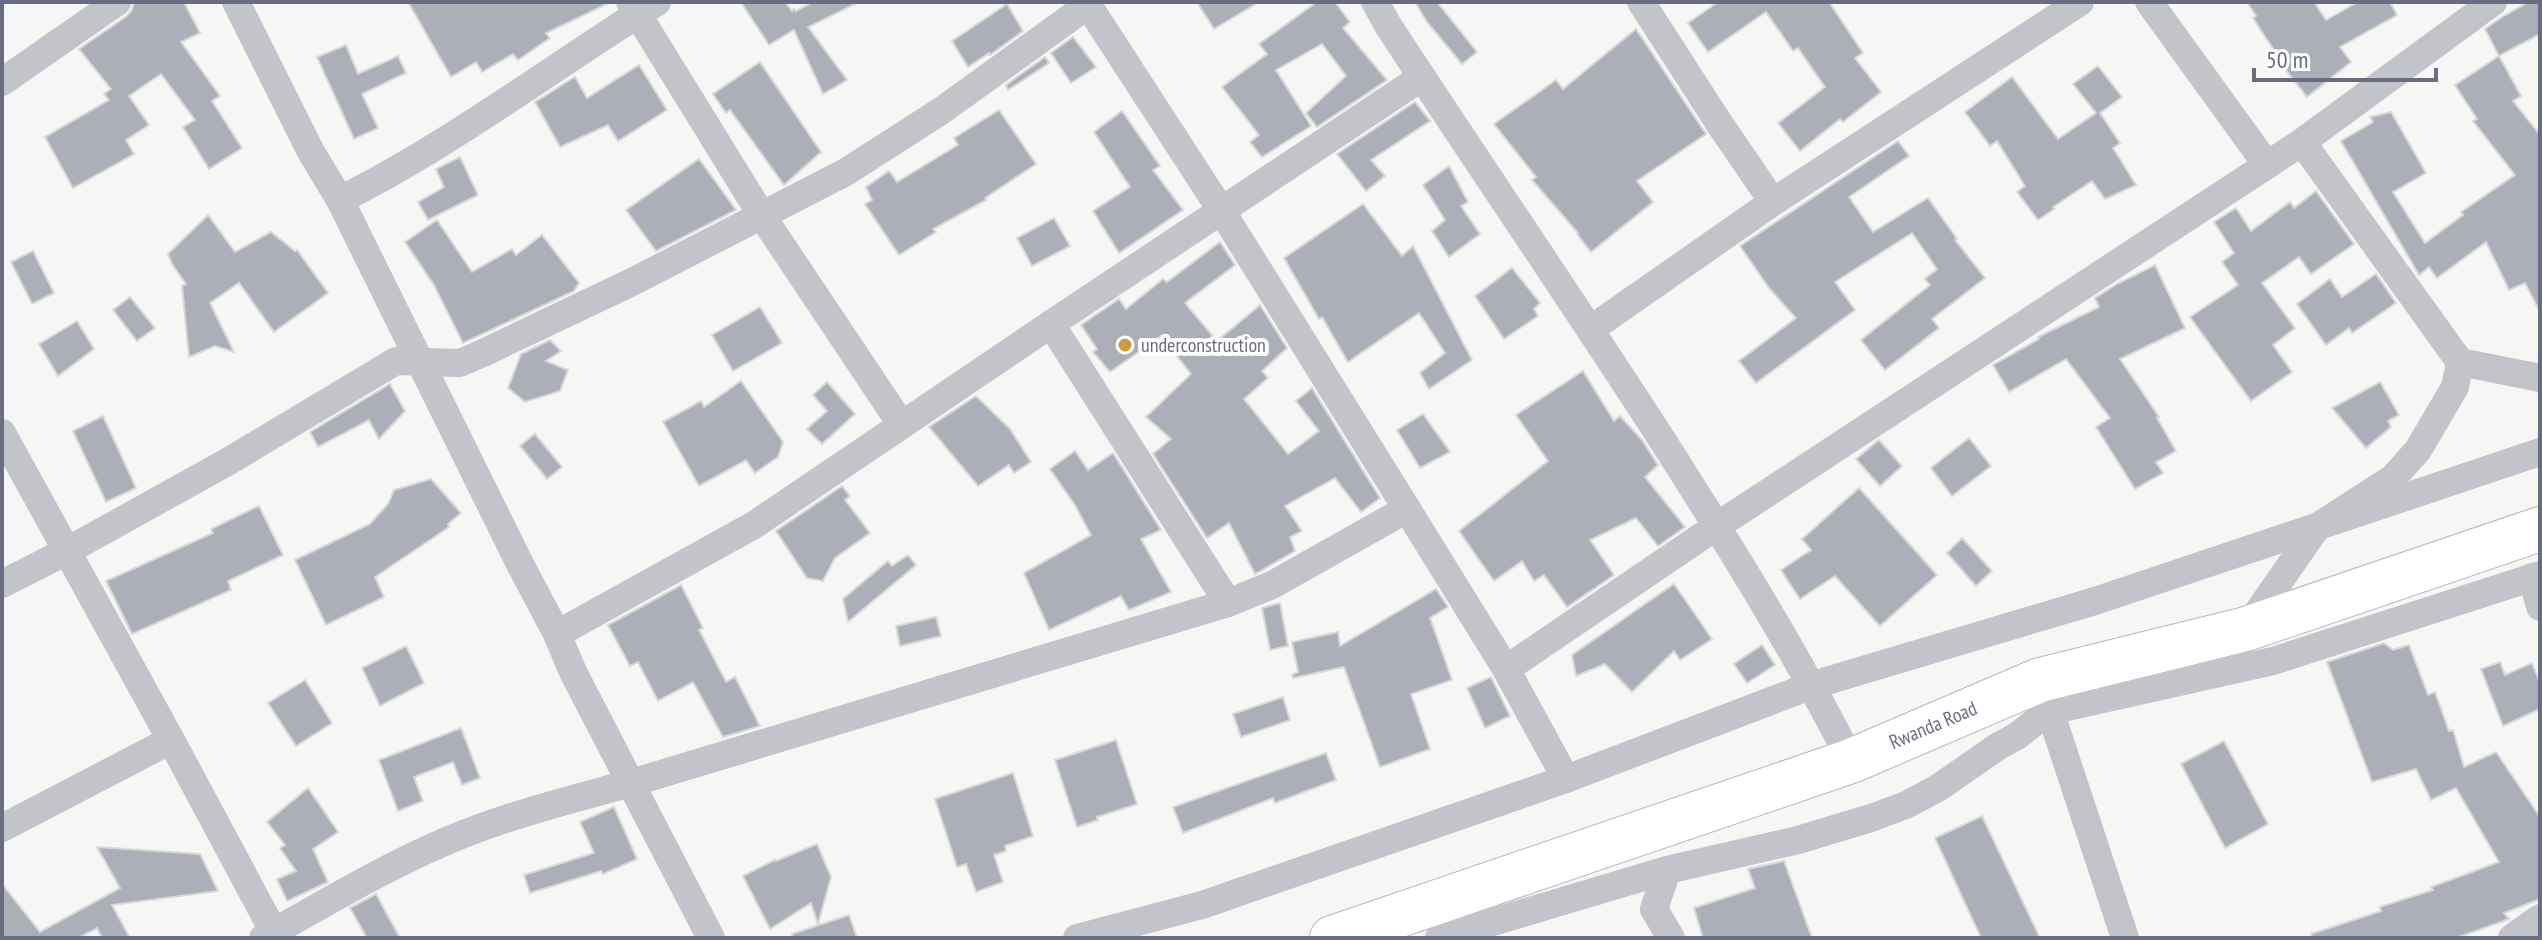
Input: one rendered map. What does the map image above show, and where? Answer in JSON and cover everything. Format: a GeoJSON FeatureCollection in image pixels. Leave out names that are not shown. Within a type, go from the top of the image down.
{"type":"FeatureCollection","features":[{"type":"Feature","properties":{"kind":"highway","name":"Rwanda Road"},"geometry":{"type":"LineString","coordinates":[[1332,938],[2540,529]]}},
{"type":"Feature","properties":{"kind":"street"},"geometry":{"type":"LineString","coordinates":[[2,82],[117,2]]}},
{"type":"Feature","properties":{"kind":"street"},"geometry":{"type":"LineString","coordinates":[[236,2],[311,152],[340,200],[557,634],[573,672],[711,938]]}},
{"type":"Feature","properties":{"kind":"street"},"geometry":{"type":"LineString","coordinates":[[1375,2],[1717,526],[1813,685],[1851,761]]}},
{"type":"Feature","properties":{"kind":"street"},"geometry":{"type":"LineString","coordinates":[[1641,2],[1773,202]]}},
{"type":"Feature","properties":{"kind":"street"},"geometry":{"type":"LineString","coordinates":[[1591,329],[1773,202],[2080,2]]}},
{"type":"Feature","properties":{"kind":"street"},"geometry":{"type":"LineString","coordinates":[[2149,2],[2267,165]]}},
{"type":"Feature","properties":{"kind":"street"},"geometry":{"type":"LineString","coordinates":[[1506,669],[1717,526],[2302,142],[2493,2]]}},
{"type":"Feature","properties":{"kind":"street"},"geometry":{"type":"LineString","coordinates":[[2,584],[229,461],[396,361],[460,363],[632,282],[846,172],[916,127],[1087,4],[1221,210],[1506,669],[1566,779]]}},
{"type":"Feature","properties":{"kind":"street"},"geometry":{"type":"LineString","coordinates":[[340,200],[433,149],[642,6],[762,216],[901,424]]}},
{"type":"Feature","properties":{"kind":"street"},"geometry":{"type":"LineString","coordinates":[[557,634],[754,525],[1422,77]]}},
{"type":"Feature","properties":{"kind":"street"},"geometry":{"type":"LineString","coordinates":[[2302,142],[2460,362],[2540,378]]}},
{"type":"Feature","properties":{"kind":"street"},"geometry":{"type":"LineString","coordinates":[[1051,324],[1228,603]]}},
{"type":"Feature","properties":{"kind":"street"},"geometry":{"type":"LineString","coordinates":[[2246,629],[2317,527],[2393,478],[2418,450],[2455,387],[2460,362]]}},
{"type":"Feature","properties":{"kind":"street"},"geometry":{"type":"LineString","coordinates":[[2,433],[171,740],[272,936],[417,854],[451,839],[531,810],[631,783],[1228,603],[1272,585],[1407,509]]}},
{"type":"Feature","properties":{"kind":"street"},"geometry":{"type":"LineString","coordinates":[[1077,938],[1202,905],[1566,779],[1813,685],[2095,601],[2540,452]]}},
{"type":"Feature","properties":{"kind":"street"},"geometry":{"type":"LineString","coordinates":[[1439,938],[1667,870],[1798,840],[1906,805],[1938,788],[2017,736],[2045,695],[2273,661],[2536,576],[2540,607]]}},
{"type":"Feature","properties":{"kind":"street"},"geometry":{"type":"LineString","coordinates":[[2045,695],[2125,938]]}},
{"type":"Feature","properties":{"kind":"street"},"geometry":{"type":"LineString","coordinates":[[2,828],[171,740]]}},
{"type":"Feature","properties":{"kind":"street"},"geometry":{"type":"LineString","coordinates":[[1667,870],[1654,909],[1671,938]]}},
{"type":"Feature","properties":{"kind":"street"},"geometry":{"type":"LineString","coordinates":[[2512,938],[2540,918]]}},
{"type":"Feature","properties":{"kind":"building"},"geometry":{"type":"Polygon","coordinates":[[[134,2],[184,2],[200,33],[181,42],[220,96],[212,101],[242,148],[209,169],[183,127],[195,120],[161,74],[129,96],[149,125],[126,140],[134,154],[73,188],[45,137],[109,100],[104,94],[111,89],[79,49],[127,16],[134,2]]]}},
{"type":"Feature","properties":{"kind":"building"},"geometry":{"type":"Polygon","coordinates":[[[408,2],[611,2],[546,33],[550,38],[518,60],[513,54],[482,72],[476,62],[451,77],[408,2]]]}},
{"type":"Feature","properties":{"kind":"building"},"geometry":{"type":"Polygon","coordinates":[[[741,2],[785,2],[792,11],[796,11],[813,2],[859,2],[808,27],[847,80],[823,94],[794,30],[769,45],[741,2]]]}},
{"type":"Feature","properties":{"kind":"building"},"geometry":{"type":"Polygon","coordinates":[[[1197,2],[1259,2],[1214,29],[1197,2]]]}},
{"type":"Feature","properties":{"kind":"building"},"geometry":{"type":"Polygon","coordinates":[[[1317,2],[1335,2],[1350,22],[1343,28],[1387,80],[1317,127],[1306,113],[1346,76],[1322,44],[1276,70],[1311,126],[1262,157],[1250,142],[1259,135],[1222,87],[1267,54],[1259,44],[1317,2]]]}},
{"type":"Feature","properties":{"kind":"building"},"geometry":{"type":"Polygon","coordinates":[[[1415,2],[1437,2],[1477,52],[1462,64],[1427,22],[1415,2]]]}},
{"type":"Feature","properties":{"kind":"building"},"geometry":{"type":"Polygon","coordinates":[[[1718,2],[1829,2],[1863,53],[1855,58],[1881,92],[1800,151],[1778,123],[1825,87],[1798,48],[1793,51],[1766,12],[1708,52],[1688,23],[1718,2]]]}},
{"type":"Feature","properties":{"kind":"building"},"geometry":{"type":"Polygon","coordinates":[[[2247,2],[2314,2],[2326,20],[2358,2],[2390,2],[2397,15],[2340,47],[2351,62],[2307,97],[2282,65],[2253,18],[2256,16],[2247,2]]]}},
{"type":"Feature","properties":{"kind":"building"},"geometry":{"type":"Polygon","coordinates":[[[2529,2],[2540,2],[2540,34],[2499,56],[2485,29],[2529,2]]]}},
{"type":"Feature","properties":{"kind":"building"},"geometry":{"type":"Polygon","coordinates":[[[1007,4],[1023,31],[968,67],[952,41],[1007,4]]]}},
{"type":"Feature","properties":{"kind":"building"},"geometry":{"type":"Polygon","coordinates":[[[1636,29],[1706,134],[1637,181],[1653,202],[1591,252],[1532,180],[1536,177],[1494,124],[1556,80],[1563,89],[1636,29]]]}},
{"type":"Feature","properties":{"kind":"building"},"geometry":{"type":"Polygon","coordinates":[[[1073,37],[1096,67],[1071,83],[1051,53],[1073,37]]]}},
{"type":"Feature","properties":{"kind":"building"},"geometry":{"type":"Polygon","coordinates":[[[346,45],[358,74],[398,56],[406,73],[362,94],[378,128],[354,139],[317,57],[346,45]]]}},
{"type":"Feature","properties":{"kind":"building"},"geometry":{"type":"Polygon","coordinates":[[[2499,56],[2521,96],[2513,101],[2540,135],[2540,312],[2525,283],[2509,290],[2486,242],[2437,278],[2429,267],[2419,275],[2341,141],[2373,122],[2370,117],[2391,112],[2426,173],[2393,192],[2425,243],[2463,215],[2461,212],[2515,175],[2473,121],[2477,119],[2455,85],[2499,56]]]}},
{"type":"Feature","properties":{"kind":"building"},"geometry":{"type":"Polygon","coordinates":[[[1045,57],[1049,63],[1008,90],[1006,85],[1045,57]]]}},
{"type":"Feature","properties":{"kind":"building"},"geometry":{"type":"Polygon","coordinates":[[[760,62],[821,152],[784,185],[730,110],[726,113],[713,94],[760,62]]]}},
{"type":"Feature","properties":{"kind":"building"},"geometry":{"type":"Polygon","coordinates":[[[639,65],[667,110],[618,141],[608,125],[560,147],[535,102],[575,77],[587,98],[639,65]]]}},
{"type":"Feature","properties":{"kind":"building"},"geometry":{"type":"Polygon","coordinates":[[[2098,66],[2122,97],[2100,113],[2120,143],[2113,148],[2136,185],[2105,199],[2092,181],[2038,220],[2017,192],[2025,186],[1997,141],[1990,146],[1965,112],[2012,77],[2058,139],[2096,113],[2073,84],[2098,66]]]}},
{"type":"Feature","properties":{"kind":"building"},"geometry":{"type":"Polygon","coordinates":[[[1415,102],[1430,121],[1371,160],[1385,176],[1366,191],[1337,154],[1415,102]]]}},
{"type":"Feature","properties":{"kind":"building"},"geometry":{"type":"Polygon","coordinates":[[[999,110],[1036,164],[986,200],[933,229],[936,232],[899,255],[865,204],[872,200],[866,187],[889,171],[897,182],[958,145],[954,138],[999,110]]]}},
{"type":"Feature","properties":{"kind":"building"},"geometry":{"type":"Polygon","coordinates":[[[1122,111],[1160,166],[1153,170],[1183,210],[1119,253],[1093,211],[1130,187],[1094,132],[1122,111]]]}},
{"type":"Feature","properties":{"kind":"building"},"geometry":{"type":"Polygon","coordinates":[[[1898,141],[1909,156],[1849,197],[1873,232],[1928,198],[1985,278],[1932,319],[1939,328],[1885,370],[1861,340],[1930,285],[1925,279],[1937,269],[1912,233],[1835,282],[1855,310],[1756,383],[1739,361],[1796,318],[1769,288],[1740,246],[1898,141]]]}},
{"type":"Feature","properties":{"kind":"building"},"geometry":{"type":"Polygon","coordinates":[[[460,157],[478,195],[428,220],[418,202],[444,187],[436,169],[460,157]]]}},
{"type":"Feature","properties":{"kind":"building"},"geometry":{"type":"Polygon","coordinates":[[[699,159],[736,210],[656,251],[626,210],[699,159]]]}},
{"type":"Feature","properties":{"kind":"building"},"geometry":{"type":"Polygon","coordinates":[[[1449,166],[1468,202],[1461,206],[1480,234],[1449,257],[1432,231],[1445,220],[1423,185],[1449,166]]]}},
{"type":"Feature","properties":{"kind":"building"},"geometry":{"type":"Polygon","coordinates":[[[2316,191],[2354,244],[2311,274],[2299,257],[2262,283],[2295,328],[2273,345],[2292,372],[2251,401],[2190,317],[2238,285],[2222,262],[2234,253],[2214,222],[2236,208],[2251,231],[2290,202],[2294,208],[2316,191]]]}},
{"type":"Feature","properties":{"kind":"building"},"geometry":{"type":"Polygon","coordinates":[[[1363,204],[1402,256],[1413,246],[1472,360],[1429,389],[1420,373],[1445,353],[1419,313],[1348,362],[1284,258],[1363,204]]]}},
{"type":"Feature","properties":{"kind":"building"},"geometry":{"type":"Polygon","coordinates":[[[208,215],[235,252],[271,232],[297,250],[328,293],[274,332],[239,283],[210,303],[234,352],[215,346],[189,357],[182,286],[186,284],[168,254],[208,215]]]}},
{"type":"Feature","properties":{"kind":"building"},"geometry":{"type":"Polygon","coordinates":[[[1054,218],[1070,246],[1032,266],[1017,238],[1054,218]]]}},
{"type":"Feature","properties":{"kind":"building"},"geometry":{"type":"Polygon","coordinates":[[[437,220],[472,272],[512,249],[516,255],[542,235],[579,283],[574,291],[463,343],[434,285],[405,242],[437,220]]]}},
{"type":"Feature","properties":{"kind":"building"},"geometry":{"type":"Polygon","coordinates":[[[1220,242],[1235,265],[1185,303],[1217,341],[1260,305],[1287,348],[1262,371],[1268,378],[1244,399],[1288,454],[1319,431],[1296,401],[1312,388],[1380,498],[1361,512],[1335,478],[1285,506],[1302,531],[1290,537],[1295,551],[1255,574],[1229,523],[1207,538],[1153,454],[1171,439],[1146,417],[1191,374],[1161,336],[1110,372],[1093,352],[1097,349],[1081,325],[1119,299],[1126,309],[1163,279],[1167,282],[1220,242]]]}},
{"type":"Feature","properties":{"kind":"building"},"geometry":{"type":"Polygon","coordinates":[[[33,251],[54,293],[32,304],[11,262],[33,251]]]}},
{"type":"Feature","properties":{"kind":"building"},"geometry":{"type":"Polygon","coordinates":[[[2155,265],[2185,328],[2120,359],[2159,417],[2176,451],[2156,462],[2163,473],[2135,489],[2096,427],[2110,418],[2066,359],[2009,392],[1993,365],[2038,337],[2099,307],[2095,298],[2155,265]]]}},
{"type":"Feature","properties":{"kind":"building"},"geometry":{"type":"Polygon","coordinates":[[[1512,268],[1540,303],[1534,309],[1538,316],[1504,339],[1475,296],[1512,268]]]}},
{"type":"Feature","properties":{"kind":"building"},"geometry":{"type":"Polygon","coordinates":[[[2376,274],[2396,303],[2352,333],[2349,328],[2326,345],[2297,304],[2330,279],[2342,297],[2376,274]]]}},
{"type":"Feature","properties":{"kind":"building"},"geometry":{"type":"Polygon","coordinates":[[[130,297],[155,328],[137,341],[113,310],[130,297]]]}},
{"type":"Feature","properties":{"kind":"building"},"geometry":{"type":"Polygon","coordinates":[[[760,307],[782,343],[733,371],[712,335],[760,307]]]}},
{"type":"Feature","properties":{"kind":"building"},"geometry":{"type":"Polygon","coordinates":[[[77,321],[94,349],[58,376],[39,344],[77,321]]]}},
{"type":"Feature","properties":{"kind":"building"},"geometry":{"type":"Polygon","coordinates":[[[550,340],[561,351],[546,361],[568,370],[560,391],[525,402],[508,388],[521,354],[550,340]]]}},
{"type":"Feature","properties":{"kind":"building"},"geometry":{"type":"Polygon","coordinates":[[[1583,371],[1614,421],[1620,416],[1642,440],[1658,465],[1645,477],[1685,527],[1658,546],[1636,518],[1590,540],[1614,575],[1567,607],[1544,575],[1534,581],[1522,561],[1494,581],[1459,531],[1548,461],[1516,415],[1583,371]]]}},
{"type":"Feature","properties":{"kind":"building"},"geometry":{"type":"Polygon","coordinates":[[[741,381],[783,442],[778,457],[755,473],[746,460],[699,486],[663,422],[701,401],[704,407],[741,381]]]}},
{"type":"Feature","properties":{"kind":"building"},"geometry":{"type":"Polygon","coordinates":[[[827,382],[855,414],[822,444],[807,429],[827,411],[813,395],[827,382]]]}},
{"type":"Feature","properties":{"kind":"building"},"geometry":{"type":"Polygon","coordinates":[[[2380,382],[2399,415],[2388,421],[2391,427],[2366,448],[2332,408],[2380,382]]]}},
{"type":"Feature","properties":{"kind":"building"},"geometry":{"type":"Polygon","coordinates":[[[390,384],[405,411],[379,439],[369,420],[318,447],[310,432],[390,384]]]}},
{"type":"Feature","properties":{"kind":"building"},"geometry":{"type":"Polygon","coordinates":[[[976,396],[1010,429],[1031,462],[1014,473],[1009,465],[978,486],[929,427],[976,396]]]}},
{"type":"Feature","properties":{"kind":"building"},"geometry":{"type":"Polygon","coordinates":[[[1423,414],[1450,452],[1420,468],[1397,430],[1423,414]]]}},
{"type":"Feature","properties":{"kind":"building"},"geometry":{"type":"Polygon","coordinates":[[[103,416],[136,488],[106,502],[73,431],[103,416]]]}},
{"type":"Feature","properties":{"kind":"building"},"geometry":{"type":"Polygon","coordinates":[[[535,434],[562,467],[547,479],[520,446],[535,434]]]}},
{"type":"Feature","properties":{"kind":"building"},"geometry":{"type":"Polygon","coordinates":[[[1969,438],[1991,466],[1952,496],[1931,468],[1969,438]]]}},
{"type":"Feature","properties":{"kind":"building"},"geometry":{"type":"Polygon","coordinates":[[[1879,440],[1902,466],[1880,486],[1856,459],[1879,440]]]}},
{"type":"Feature","properties":{"kind":"building"},"geometry":{"type":"Polygon","coordinates":[[[1075,451],[1088,470],[1113,453],[1161,530],[1141,539],[1171,592],[1129,610],[1121,596],[1049,630],[1024,573],[1091,535],[1050,469],[1075,451]]]}},
{"type":"Feature","properties":{"kind":"building"},"geometry":{"type":"Polygon","coordinates":[[[431,479],[461,513],[448,524],[449,527],[375,577],[384,597],[326,625],[295,560],[370,524],[388,504],[394,490],[431,479]]]}},
{"type":"Feature","properties":{"kind":"building"},"geometry":{"type":"Polygon","coordinates":[[[842,486],[850,496],[845,500],[870,533],[835,558],[823,581],[807,578],[776,531],[842,486]]]}},
{"type":"Feature","properties":{"kind":"building"},"geometry":{"type":"Polygon","coordinates":[[[1859,488],[1937,575],[1880,626],[1835,576],[1800,599],[1781,570],[1811,550],[1802,539],[1859,488]]]}},
{"type":"Feature","properties":{"kind":"building"},"geometry":{"type":"Polygon","coordinates":[[[259,506],[283,555],[228,581],[231,590],[132,634],[106,581],[213,533],[211,529],[259,506]]]}},
{"type":"Feature","properties":{"kind":"building"},"geometry":{"type":"Polygon","coordinates":[[[1962,538],[1992,571],[1976,586],[1947,553],[1962,538]]]}},
{"type":"Feature","properties":{"kind":"building"},"geometry":{"type":"Polygon","coordinates":[[[908,555],[916,565],[848,622],[843,599],[888,561],[892,566],[908,555]]]}},
{"type":"Feature","properties":{"kind":"building"},"geometry":{"type":"Polygon","coordinates":[[[1674,584],[1712,639],[1680,660],[1674,651],[1632,692],[1605,664],[1576,676],[1572,655],[1674,584]]]}},
{"type":"Feature","properties":{"kind":"building"},"geometry":{"type":"Polygon","coordinates":[[[681,585],[703,628],[699,630],[726,682],[735,677],[760,726],[723,737],[693,682],[658,701],[638,662],[630,666],[608,625],[681,585]]]}},
{"type":"Feature","properties":{"kind":"building"},"geometry":{"type":"Polygon","coordinates":[[[1436,589],[1448,607],[1430,618],[1452,680],[1411,694],[1430,749],[1380,767],[1344,667],[1293,678],[1292,675],[1298,672],[1292,642],[1338,632],[1340,646],[1436,589]]]}},
{"type":"Feature","properties":{"kind":"building"},"geometry":{"type":"Polygon","coordinates":[[[1280,603],[1288,646],[1270,650],[1262,608],[1280,603]]]}},
{"type":"Feature","properties":{"kind":"building"},"geometry":{"type":"Polygon","coordinates":[[[936,617],[941,636],[900,646],[896,626],[936,617]]]}},
{"type":"Feature","properties":{"kind":"building"},"geometry":{"type":"Polygon","coordinates":[[[2384,643],[2393,650],[2409,645],[2428,695],[2435,692],[2449,731],[2453,730],[2464,767],[2496,752],[2540,817],[2540,899],[2504,913],[2509,919],[2456,938],[2312,938],[2311,934],[2381,911],[2380,907],[2433,890],[2431,887],[2499,862],[2456,788],[2431,800],[2416,769],[2372,782],[2327,662],[2384,643]]]}},
{"type":"Feature","properties":{"kind":"building"},"geometry":{"type":"Polygon","coordinates":[[[1762,645],[1775,665],[1747,683],[1734,664],[1762,645]]]}},
{"type":"Feature","properties":{"kind":"building"},"geometry":{"type":"Polygon","coordinates":[[[406,646],[424,683],[380,706],[362,668],[406,646]]]}},
{"type":"Feature","properties":{"kind":"building"},"geometry":{"type":"Polygon","coordinates":[[[2500,662],[2505,675],[2532,663],[2540,683],[2540,709],[2503,726],[2481,669],[2500,662]]]}},
{"type":"Feature","properties":{"kind":"building"},"geometry":{"type":"Polygon","coordinates":[[[1491,677],[1510,716],[1485,728],[1467,688],[1491,677]]]}},
{"type":"Feature","properties":{"kind":"building"},"geometry":{"type":"Polygon","coordinates":[[[305,680],[332,723],[296,746],[268,703],[305,680]]]}},
{"type":"Feature","properties":{"kind":"building"},"geometry":{"type":"Polygon","coordinates":[[[1283,697],[1290,720],[1241,737],[1233,714],[1283,697]]]}},
{"type":"Feature","properties":{"kind":"building"},"geometry":{"type":"Polygon","coordinates":[[[461,728],[480,778],[462,785],[453,762],[414,777],[423,801],[398,811],[379,760],[461,728]]]}},
{"type":"Feature","properties":{"kind":"building"},"geometry":{"type":"Polygon","coordinates":[[[1116,740],[1137,804],[1077,827],[1055,760],[1116,740]]]}},
{"type":"Feature","properties":{"kind":"building"},"geometry":{"type":"Polygon","coordinates":[[[2224,741],[2268,824],[2225,848],[2181,764],[2224,741]]]}},
{"type":"Feature","properties":{"kind":"building"},"geometry":{"type":"Polygon","coordinates":[[[1326,753],[1336,780],[1275,803],[1273,798],[1183,833],[1173,807],[1326,753]]]}},
{"type":"Feature","properties":{"kind":"building"},"geometry":{"type":"Polygon","coordinates":[[[1013,773],[1033,836],[1005,846],[1006,851],[994,855],[1003,882],[976,892],[966,864],[957,867],[935,799],[1013,773]]]}},
{"type":"Feature","properties":{"kind":"building"},"geometry":{"type":"Polygon","coordinates":[[[308,788],[338,832],[313,849],[328,882],[287,901],[277,879],[296,871],[280,848],[285,845],[267,822],[308,788]]]}},
{"type":"Feature","properties":{"kind":"building"},"geometry":{"type":"Polygon","coordinates":[[[614,807],[637,859],[603,874],[601,871],[530,893],[524,875],[594,853],[580,822],[614,807]]]}},
{"type":"Feature","properties":{"kind":"building"},"geometry":{"type":"Polygon","coordinates":[[[1982,816],[2040,938],[1981,938],[1935,838],[1982,816]]]}},
{"type":"Feature","properties":{"kind":"building"},"geometry":{"type":"Polygon","coordinates":[[[817,844],[831,877],[818,924],[811,903],[770,929],[743,876],[817,844]]]}},
{"type":"Feature","properties":{"kind":"building"},"geometry":{"type":"Polygon","coordinates":[[[97,847],[200,854],[218,891],[112,905],[130,938],[102,938],[97,928],[78,938],[2,938],[2,884],[40,932],[120,888],[97,847]]]}},
{"type":"Feature","properties":{"kind":"building"},"geometry":{"type":"Polygon","coordinates":[[[1784,861],[1812,938],[1703,938],[1694,908],[1755,888],[1748,869],[1784,861]]]}},
{"type":"Feature","properties":{"kind":"building"},"geometry":{"type":"Polygon","coordinates":[[[376,894],[400,938],[367,938],[350,908],[376,894]]]}},
{"type":"Feature","properties":{"kind":"building"},"geometry":{"type":"Polygon","coordinates":[[[849,915],[857,938],[793,938],[792,934],[849,915]]]}},
{"type":"Feature","properties":{"kind":"place","name":"underconstruction"},"geometry":{"type":"Point","coordinates":[1125,345]}}]}
